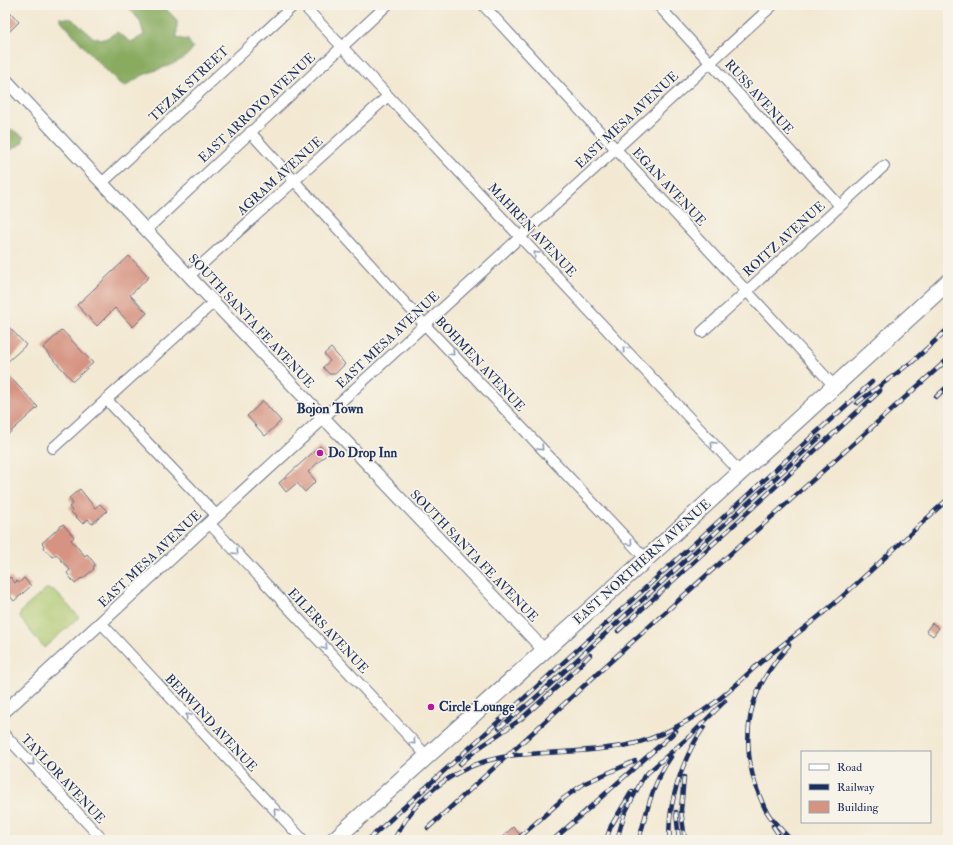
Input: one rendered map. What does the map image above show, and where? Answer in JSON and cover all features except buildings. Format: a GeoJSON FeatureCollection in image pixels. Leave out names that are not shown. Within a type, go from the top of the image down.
{"type":"FeatureCollection","features":[{"type":"Feature","properties":{"kind":"main road","name":"EAST NORTHERN AVENUE"},"geometry":{"type":"LineString","coordinates":[[334,840],[646,559],[948,282]]}},
{"type":"Feature","properties":{"kind":"street","name":"TEZAK STREET"},"geometry":{"type":"LineString","coordinates":[[102,183],[294,5]]}},
{"type":"Feature","properties":{"kind":"street","name":"MAHREN AVENUE"},"geometry":{"type":"LineString","coordinates":[[303,5],[740,472]]}},
{"type":"Feature","properties":{"kind":"street","name":"EAST ARROYO AVENUE"},"geometry":{"type":"LineString","coordinates":[[146,230],[387,5]]}},
{"type":"Feature","properties":{"kind":"street","name":"EGAN AVENUE"},"geometry":{"type":"LineString","coordinates":[[483,5],[835,387]]}},
{"type":"Feature","properties":{"kind":"street","name":"RUSS AVENUE"},"geometry":{"type":"LineString","coordinates":[[658,5],[840,206]]}},
{"type":"Feature","properties":{"kind":"street","name":"EAST MESA AVENUE"},"geometry":{"type":"LineString","coordinates":[[5,711],[773,5]]}},
{"type":"Feature","properties":{"kind":"street","name":"SOUTH SANTA FE AVENUE"},"geometry":{"type":"LineString","coordinates":[[5,79],[189,276],[544,650]]}},
{"type":"Feature","properties":{"kind":"street","name":"AGRAM AVENUE"},"geometry":{"type":"LineString","coordinates":[[189,276],[388,96]]}},
{"type":"Feature","properties":{"kind":"street","name":"BOHMEN AVENUE"},"geometry":{"type":"LineString","coordinates":[[250,132],[425,325],[646,559]]}},
{"type":"Feature","properties":{"kind":"street","name":"ROITZ AVENUE"},"geometry":{"type":"LineString","coordinates":[[702,332],[884,166]]}},
{"type":"Feature","properties":{"kind":"street"},"geometry":{"type":"LineString","coordinates":[[53,448],[214,302]]}},
{"type":"Feature","properties":{"kind":"street","name":"EILERS AVENUE"},"geometry":{"type":"LineString","coordinates":[[106,399],[213,520],[427,756]]}},
{"type":"Feature","properties":{"kind":"street","name":"BERWIND AVENUE"},"geometry":{"type":"LineString","coordinates":[[101,623],[303,840]]}},
{"type":"Feature","properties":{"kind":"street","name":"TAYLOR AVENUE"},"geometry":{"type":"LineString","coordinates":[[5,735],[103,840]]}},
{"type":"Feature","properties":{"kind":"green space"},"geometry":{"type":"Polygon","coordinates":[[[128,5],[165,5],[167,10],[177,20],[177,38],[188,40],[193,48],[179,61],[145,74],[126,86],[119,83],[91,55],[59,18],[72,19],[94,38],[105,39],[117,32],[131,42],[144,35],[140,21],[128,5]]]}},
{"type":"Feature","properties":{"kind":"green space"},"geometry":{"type":"Polygon","coordinates":[[[11,129],[24,137],[22,143],[5,154],[5,132],[11,129]]]}},
{"type":"Feature","properties":{"kind":"green space"},"geometry":{"type":"Polygon","coordinates":[[[46,589],[54,590],[79,617],[44,648],[20,618],[21,611],[46,589]]]}},
{"type":"Feature","properties":{"kind":"railway"},"geometry":{"type":"LineString","coordinates":[[910,364],[948,329]]}},
{"type":"Feature","properties":{"kind":"railway"},"geometry":{"type":"LineString","coordinates":[[428,828],[632,642],[948,359]]}},
{"type":"Feature","properties":{"kind":"railway"},"geometry":{"type":"LineString","coordinates":[[857,403],[913,361]]}},
{"type":"Feature","properties":{"kind":"railway"},"geometry":{"type":"LineString","coordinates":[[368,840],[872,382]]}},
{"type":"Feature","properties":{"kind":"railway"},"geometry":{"type":"LineString","coordinates":[[936,397],[948,386]]}},
{"type":"Feature","properties":{"kind":"railway"},"geometry":{"type":"LineString","coordinates":[[618,631],[880,391]]}},
{"type":"Feature","properties":{"kind":"railway"},"geometry":{"type":"LineString","coordinates":[[499,728],[533,700],[820,437]]}},
{"type":"Feature","properties":{"kind":"railway"},"geometry":{"type":"LineString","coordinates":[[394,840],[404,823],[429,793],[444,781],[478,764],[496,758],[516,755],[586,750],[628,745],[661,734],[694,717],[722,697],[761,662],[839,599],[948,499]]}},
{"type":"Feature","properties":{"kind":"railway"},"geometry":{"type":"LineString","coordinates":[[789,645],[776,661],[758,691],[750,716],[748,742],[751,768],[763,805],[772,819],[791,840]]}},
{"type":"Feature","properties":{"kind":"railway"},"geometry":{"type":"LineString","coordinates":[[460,764],[476,750],[521,719],[567,678],[590,655]]}},
{"type":"Feature","properties":{"kind":"railway"},"geometry":{"type":"LineString","coordinates":[[617,840],[624,815],[644,776],[691,735],[725,701]]}},
{"type":"Feature","properties":{"kind":"railway"},"geometry":{"type":"LineString","coordinates":[[670,840],[669,827],[671,812],[678,781],[683,766],[704,727]]}},
{"type":"Feature","properties":{"kind":"railway"},"geometry":{"type":"LineString","coordinates":[[553,840],[676,731]]}},
{"type":"Feature","properties":{"kind":"railway"},"geometry":{"type":"LineString","coordinates":[[639,840],[655,786],[671,757]]}},
{"type":"Feature","properties":{"kind":"railway"},"geometry":{"type":"LineString","coordinates":[[521,836],[564,798],[585,783],[635,761]]}},
{"type":"Feature","properties":{"kind":"railway"},"geometry":{"type":"LineString","coordinates":[[684,777],[681,810],[685,840]]}},
{"type":"Feature","properties":{"kind":"railway"},"geometry":{"type":"LineString","coordinates":[[606,840],[611,826],[632,791]]}},
{"type":"Feature","properties":{"kind":"railway"},"geometry":{"type":"LineString","coordinates":[[676,812],[679,840]]}},
{"type":"Feature","properties":{"kind":"railway"},"geometry":{"type":"LineString","coordinates":[[773,826],[782,840]]}},
{"type":"Feature","properties":{"kind":"place","name":"Do Drop Inn"},"geometry":{"type":"Point","coordinates":[320,453]}},
{"type":"Feature","properties":{"kind":"place","name":"Circle Lounge"},"geometry":{"type":"Point","coordinates":[431,707]}},
{"type":"Feature","properties":{"kind":"district","name":"Bojon Town"},"geometry":{"type":"Point","coordinates":[330,408]}}]}
